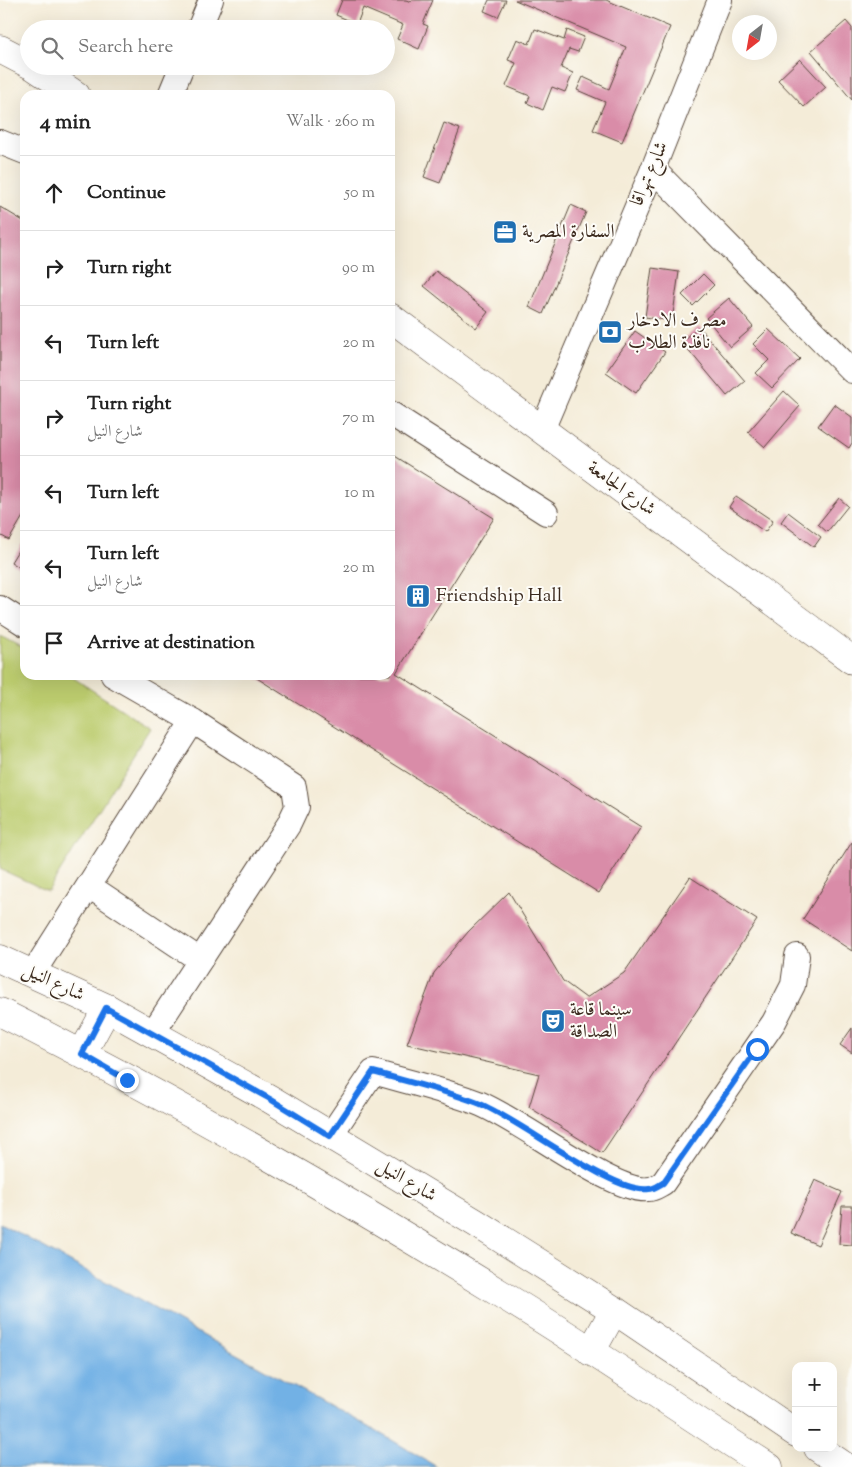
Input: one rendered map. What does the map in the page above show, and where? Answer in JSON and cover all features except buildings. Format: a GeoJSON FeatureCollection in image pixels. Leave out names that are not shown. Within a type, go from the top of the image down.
{"type":"FeatureCollection","features":[{"type":"Feature","properties":{"kind":"main road"},"geometry":{"type":"LineString","coordinates":[[0,49],[20,59]]}},
{"type":"Feature","properties":{"kind":"main road"},"geometry":{"type":"LineString","coordinates":[[46,75],[69,90]]}},
{"type":"Feature","properties":{"kind":"main road","name":"شارع الجامعة"},"geometry":{"type":"LineString","coordinates":[[395,325],[542,430],[852,660]]}},
{"type":"Feature","properties":{"kind":"main road","name":"شارع النيل"},"geometry":{"type":"LineString","coordinates":[[0,959],[106,1008],[270,1099],[476,1223],[614,1310],[792,1430]]}},
{"type":"Feature","properties":{"kind":"main road"},"geometry":{"type":"LineString","coordinates":[[82,1054],[106,1008]]}},
{"type":"Feature","properties":{"kind":"main road"},"geometry":{"type":"LineString","coordinates":[[0,1012],[82,1054],[386,1226],[503,1295],[768,1467]]}},
{"type":"Feature","properties":{"kind":"main road"},"geometry":{"type":"LineString","coordinates":[[591,1352],[614,1310]]}},
{"type":"Feature","properties":{"kind":"main road"},"geometry":{"type":"LineString","coordinates":[[824,1452],[846,1467]]}},
{"type":"Feature","properties":{"kind":"street"},"geometry":{"type":"LineString","coordinates":[[202,20],[211,0]]}},
{"type":"Feature","properties":{"kind":"street","name":"شارع تهراقا"},"geometry":{"type":"LineString","coordinates":[[542,430],[653,169],[720,0]]}},
{"type":"Feature","properties":{"kind":"street"},"geometry":{"type":"LineString","coordinates":[[172,90],[178,75]]}},
{"type":"Feature","properties":{"kind":"street"},"geometry":{"type":"LineString","coordinates":[[0,142],[20,150]]}},
{"type":"Feature","properties":{"kind":"street"},"geometry":{"type":"LineString","coordinates":[[653,169],[852,371]]}},
{"type":"Feature","properties":{"kind":"street"},"geometry":{"type":"LineString","coordinates":[[395,416],[546,513]]}},
{"type":"Feature","properties":{"kind":"street"},"geometry":{"type":"LineString","coordinates":[[0,608],[20,621]]}},
{"type":"Feature","properties":{"kind":"street"},"geometry":{"type":"LineString","coordinates":[[122,680],[193,721],[294,787],[296,807],[289,824],[152,1034]]}},
{"type":"Feature","properties":{"kind":"street"},"geometry":{"type":"LineString","coordinates":[[33,973],[193,721]]}},
{"type":"Feature","properties":{"kind":"street"},"geometry":{"type":"LineString","coordinates":[[90,886],[200,960]]}},
{"type":"Feature","properties":{"kind":"street"},"geometry":{"type":"LineString","coordinates":[[330,1136],[373,1072],[478,1103],[502,1113],[606,1177],[632,1187],[649,1189],[663,1183],[774,1022],[793,985],[797,956]]}},
{"type":"Feature","properties":{"kind":"green space"},"geometry":{"type":"Polygon","coordinates":[[[0,636],[20,646],[20,680],[77,680],[150,728],[48,891],[0,869],[0,636]]]}},
{"type":"Feature","properties":{"kind":"water"},"geometry":{"type":"Polygon","coordinates":[[[0,1223],[390,1439],[437,1467],[0,1467],[0,1223]]]}},
{"type":"Feature","properties":{"kind":"place","name":"السفارة المصرية"},"geometry":{"type":"Point","coordinates":[505,232]}},
{"type":"Feature","properties":{"kind":"place","name":"مصرف الادخار نافذة الطلاب"},"geometry":{"type":"Point","coordinates":[610,332]}},
{"type":"Feature","properties":{"kind":"place","name":"Friendship Hall"},"geometry":{"type":"Point","coordinates":[418,596]}},
{"type":"Feature","properties":{"kind":"place","name":"سينما قاعة الصداقة"},"geometry":{"type":"Point","coordinates":[553,1021]}},
{"type":"Feature","properties":{"kind":"route"},"geometry":{"type":"LineString","coordinates":[[127,1080],[82,1054],[106,1008],[270,1099],[330,1136],[373,1072],[478,1103],[502,1113],[606,1177],[632,1187],[649,1189],[663,1183],[757,1049]]}}]}
